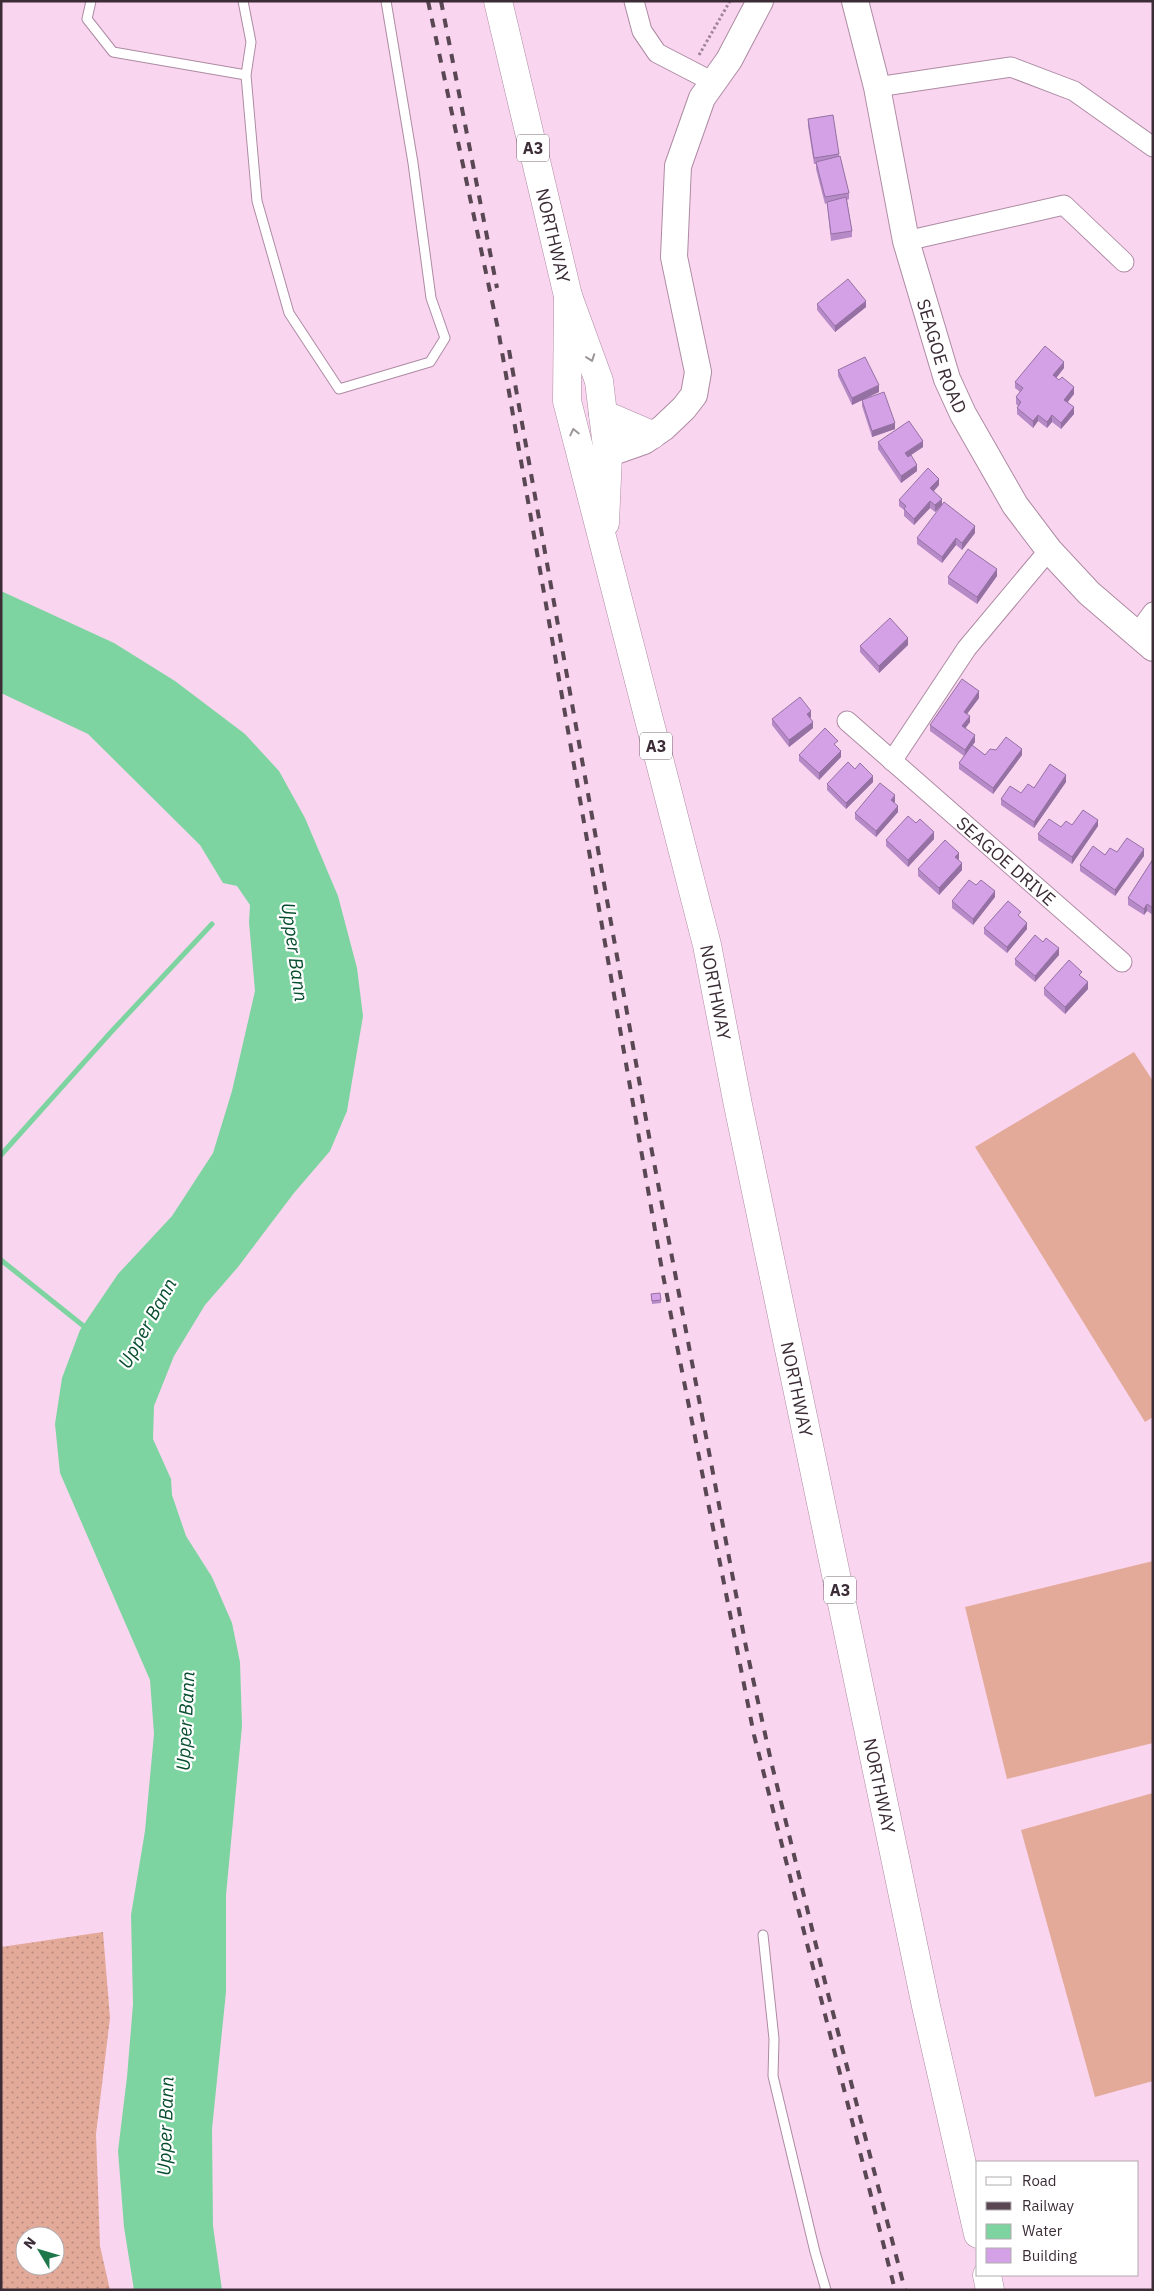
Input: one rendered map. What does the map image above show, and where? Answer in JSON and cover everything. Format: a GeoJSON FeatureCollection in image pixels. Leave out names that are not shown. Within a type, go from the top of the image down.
{"type":"FeatureCollection","features":[{"type":"Feature","properties":{"kind":"highway","name":"NORTHWAY"},"geometry":{"type":"LineString","coordinates":[[498,1],[568,296],[599,381],[603,414],[591,478],[596,520],[707,945],[738,1105],[924,1996],[976,2225]]}},
{"type":"Feature","properties":{"kind":"highway","name":"NORTHWAY"},"geometry":{"type":"LineString","coordinates":[[568,296],[567,401],[594,459],[604,548]]}},
{"type":"Feature","properties":{"kind":"highway"},"geometry":{"type":"LineString","coordinates":[[603,414],[652,435]]}},
{"type":"Feature","properties":{"kind":"highway"},"geometry":{"type":"LineString","coordinates":[[987,2276],[990,2290]]}},
{"type":"Feature","properties":{"kind":"main road"},"geometry":{"type":"LineString","coordinates":[[594,459],[644,441],[684,408],[694,395],[698,372],[674,256],[678,166],[702,98],[702,76],[729,60],[760,1]]}},
{"type":"Feature","properties":{"kind":"main road"},"geometry":{"type":"LineString","coordinates":[[841,1],[862,26]]}},
{"type":"Feature","properties":{"kind":"main road","name":"SEAGOE ROAD"},"geometry":{"type":"LineString","coordinates":[[855,1],[877,87],[906,241],[947,379],[963,414],[1015,505],[1049,550],[1089,593],[1144,642]]}},
{"type":"Feature","properties":{"kind":"street"},"geometry":{"type":"LineString","coordinates":[[634,1],[642,31],[657,53],[702,76]]}},
{"type":"Feature","properties":{"kind":"street"},"geometry":{"type":"LineString","coordinates":[[877,87],[1011,67],[1074,91],[1153,147]]}},
{"type":"Feature","properties":{"kind":"street"},"geometry":{"type":"LineString","coordinates":[[906,241],[1064,205],[1124,262]]}},
{"type":"Feature","properties":{"kind":"street"},"geometry":{"type":"LineString","coordinates":[[892,761],[967,648],[1049,550]]}},
{"type":"Feature","properties":{"kind":"street"},"geometry":{"type":"LineString","coordinates":[[1144,642],[1153,612]]}},
{"type":"Feature","properties":{"kind":"street","name":"SEAGOE DRIVE"},"geometry":{"type":"LineString","coordinates":[[847,721],[1122,962]]}},
{"type":"Feature","properties":{"kind":"lane"},"geometry":{"type":"LineString","coordinates":[[91,1],[88,19],[113,52],[246,75]]}},
{"type":"Feature","properties":{"kind":"lane"},"geometry":{"type":"LineString","coordinates":[[243,1],[251,42],[246,75],[257,201],[289,313],[339,389],[430,362],[445,338],[431,298],[413,163],[386,1]]}},
{"type":"Feature","properties":{"kind":"lane"},"geometry":{"type":"LineString","coordinates":[[763,1935],[774,2039],[773,2076],[815,2252],[826,2290]]}},
{"type":"Feature","properties":{"kind":"path"},"geometry":{"type":"LineString","coordinates":[[702,76],[730,1]]}},
{"type":"Feature","properties":{"kind":"shaded area"},"geometry":{"type":"Polygon","coordinates":[[[1134,1052],[1153,1081],[1153,1417],[1145,1422],[975,1147],[1134,1052]]]}},
{"type":"Feature","properties":{"kind":"shaded area"},"geometry":{"type":"Polygon","coordinates":[[[1153,1561],[1153,1743],[1007,1779],[965,1607],[1153,1561]]]}},
{"type":"Feature","properties":{"kind":"shaded area"},"geometry":{"type":"Polygon","coordinates":[[[1153,1793],[1153,2081],[1095,2097],[1021,1830],[1153,1793]]]}},
{"type":"Feature","properties":{"kind":"shaded area"},"geometry":{"type":"Polygon","coordinates":[[[103,1932],[110,2018],[96,2134],[100,2246],[110,2290],[1,2290],[1,1947],[103,1932]]]}},
{"type":"Feature","properties":{"kind":"water","name":"Upper Bann"},"geometry":{"type":"Polygon","coordinates":[[[1,591],[114,643],[175,681],[245,734],[279,771],[305,818],[338,896],[357,968],[363,1016],[347,1111],[330,1151],[294,1193],[238,1267],[205,1305],[174,1356],[154,1406],[153,1439],[171,1479],[172,1495],[186,1536],[212,1577],[232,1623],[240,1662],[242,1726],[226,1895],[226,1992],[212,2129],[213,2226],[222,2290],[134,2290],[124,2227],[118,2151],[133,2004],[131,1915],[145,1831],[154,1734],[150,1680],[60,1473],[55,1424],[62,1378],[80,1330],[118,1274],[172,1216],[213,1153],[232,1091],[255,991],[249,922],[250,905],[237,886],[223,883],[200,845],[88,734],[1,693],[1,591]]]}},
{"type":"Feature","properties":{"kind":"building"},"geometry":{"type":"Polygon","coordinates":[[[833,115],[839,154],[814,158],[808,119],[833,115]]]}},
{"type":"Feature","properties":{"kind":"building"},"geometry":{"type":"Polygon","coordinates":[[[840,156],[849,193],[825,197],[816,162],[840,156]]]}},
{"type":"Feature","properties":{"kind":"building"},"geometry":{"type":"Polygon","coordinates":[[[846,197],[852,231],[831,234],[827,202],[846,197]]]}},
{"type":"Feature","properties":{"kind":"building"},"geometry":{"type":"Polygon","coordinates":[[[848,279],[866,301],[835,326],[817,304],[848,279]]]}},
{"type":"Feature","properties":{"kind":"building"},"geometry":{"type":"Polygon","coordinates":[[[1045,346],[1064,362],[1053,375],[1059,380],[1062,377],[1074,387],[1064,400],[1074,407],[1061,423],[1052,415],[1047,422],[1038,415],[1033,421],[1017,408],[1021,402],[1016,397],[1023,388],[1015,382],[1045,346]]]}},
{"type":"Feature","properties":{"kind":"building"},"geometry":{"type":"Polygon","coordinates":[[[865,357],[879,385],[852,398],[838,370],[865,357]]]}},
{"type":"Feature","properties":{"kind":"building"},"geometry":{"type":"Polygon","coordinates":[[[884,392],[895,423],[872,431],[862,400],[884,392]]]}},
{"type":"Feature","properties":{"kind":"building"},"geometry":{"type":"Polygon","coordinates":[[[909,421],[923,441],[905,453],[908,457],[911,455],[917,465],[901,476],[878,442],[909,421]]]}},
{"type":"Feature","properties":{"kind":"building"},"geometry":{"type":"Polygon","coordinates":[[[928,468],[939,479],[930,488],[942,499],[935,505],[930,501],[914,519],[904,509],[906,506],[899,500],[928,468]]]}},
{"type":"Feature","properties":{"kind":"building"},"geometry":{"type":"Polygon","coordinates":[[[944,502],[975,526],[962,543],[956,538],[942,557],[917,538],[944,502]]]}},
{"type":"Feature","properties":{"kind":"building"},"geometry":{"type":"Polygon","coordinates":[[[968,549],[997,569],[977,597],[948,577],[968,549]]]}},
{"type":"Feature","properties":{"kind":"building"},"geometry":{"type":"Polygon","coordinates":[[[890,618],[908,638],[879,666],[860,646],[890,618]]]}},
{"type":"Feature","properties":{"kind":"building"},"geometry":{"type":"Polygon","coordinates":[[[962,679],[979,691],[964,712],[970,716],[962,726],[975,735],[965,750],[930,725],[962,679]]]}},
{"type":"Feature","properties":{"kind":"building"},"geometry":{"type":"Polygon","coordinates":[[[800,697],[811,711],[807,714],[813,722],[789,740],[772,719],[800,697]]]}},
{"type":"Feature","properties":{"kind":"building"},"geometry":{"type":"Polygon","coordinates":[[[825,728],[838,741],[834,744],[841,751],[819,773],[799,755],[825,728]]]}},
{"type":"Feature","properties":{"kind":"building"},"geometry":{"type":"Polygon","coordinates":[[[1006,737],[1022,749],[993,788],[959,763],[972,745],[985,755],[990,749],[996,750],[1006,737]]]}},
{"type":"Feature","properties":{"kind":"building"},"geometry":{"type":"Polygon","coordinates":[[[848,762],[855,769],[860,763],[873,776],[846,803],[827,784],[848,762]]]}},
{"type":"Feature","properties":{"kind":"building"},"geometry":{"type":"Polygon","coordinates":[[[1050,764],[1066,775],[1034,822],[1001,799],[1010,786],[1021,793],[1028,784],[1034,788],[1050,764]]]}},
{"type":"Feature","properties":{"kind":"building"},"geometry":{"type":"Polygon","coordinates":[[[880,783],[895,795],[891,800],[898,806],[876,831],[855,813],[880,783]]]}},
{"type":"Feature","properties":{"kind":"building"},"geometry":{"type":"Polygon","coordinates":[[[1083,810],[1098,820],[1072,857],[1038,834],[1049,819],[1061,827],[1066,821],[1072,825],[1083,810]]]}},
{"type":"Feature","properties":{"kind":"building"},"geometry":{"type":"Polygon","coordinates":[[[908,816],[916,823],[920,819],[934,832],[908,860],[886,840],[908,816]]]}},
{"type":"Feature","properties":{"kind":"building"},"geometry":{"type":"Polygon","coordinates":[[[1127,838],[1144,849],[1115,890],[1080,865],[1093,846],[1105,855],[1110,848],[1117,852],[1127,838]]]}},
{"type":"Feature","properties":{"kind":"building"},"geometry":{"type":"Polygon","coordinates":[[[945,840],[959,853],[955,857],[962,863],[939,888],[918,869],[945,840]]]}},
{"type":"Feature","properties":{"kind":"building"},"geometry":{"type":"Polygon","coordinates":[[[1153,859],[1153,908],[1147,904],[1144,909],[1128,898],[1153,859]]]}},
{"type":"Feature","properties":{"kind":"building"},"geometry":{"type":"Polygon","coordinates":[[[969,880],[976,885],[981,880],[995,891],[973,919],[952,901],[969,880]]]}},
{"type":"Feature","properties":{"kind":"building"},"geometry":{"type":"Polygon","coordinates":[[[1008,901],[1021,912],[1018,915],[1027,923],[1007,947],[984,928],[1008,901]]]}},
{"type":"Feature","properties":{"kind":"building"},"geometry":{"type":"Polygon","coordinates":[[[1035,935],[1043,942],[1046,938],[1059,948],[1035,976],[1015,959],[1035,935]]]}},
{"type":"Feature","properties":{"kind":"building"},"geometry":{"type":"Polygon","coordinates":[[[1069,960],[1082,972],[1079,975],[1088,982],[1065,1007],[1044,988],[1069,960]]]}},
{"type":"Feature","properties":{"kind":"building"},"geometry":{"type":"Polygon","coordinates":[[[660,1293],[661,1300],[652,1301],[651,1294],[660,1293]]]}},
{"type":"Feature","properties":{"kind":"waterway"},"geometry":{"type":"LineString","coordinates":[[1,1155],[112,1031],[212,924]]}},
{"type":"Feature","properties":{"kind":"waterway"},"geometry":{"type":"LineString","coordinates":[[1,1260],[86,1328]]}},
{"type":"Feature","properties":{"kind":"railway"},"geometry":{"type":"LineString","coordinates":[[428,1],[498,329],[662,1270],[754,1735],[895,2290]]}},
{"type":"Feature","properties":{"kind":"railway"},"geometry":{"type":"LineString","coordinates":[[441,1],[497,288]]}},
{"type":"Feature","properties":{"kind":"railway"},"geometry":{"type":"LineString","coordinates":[[509,350],[649,1136],[746,1647],[771,1761],[826,1986],[905,2290]]}}]}
